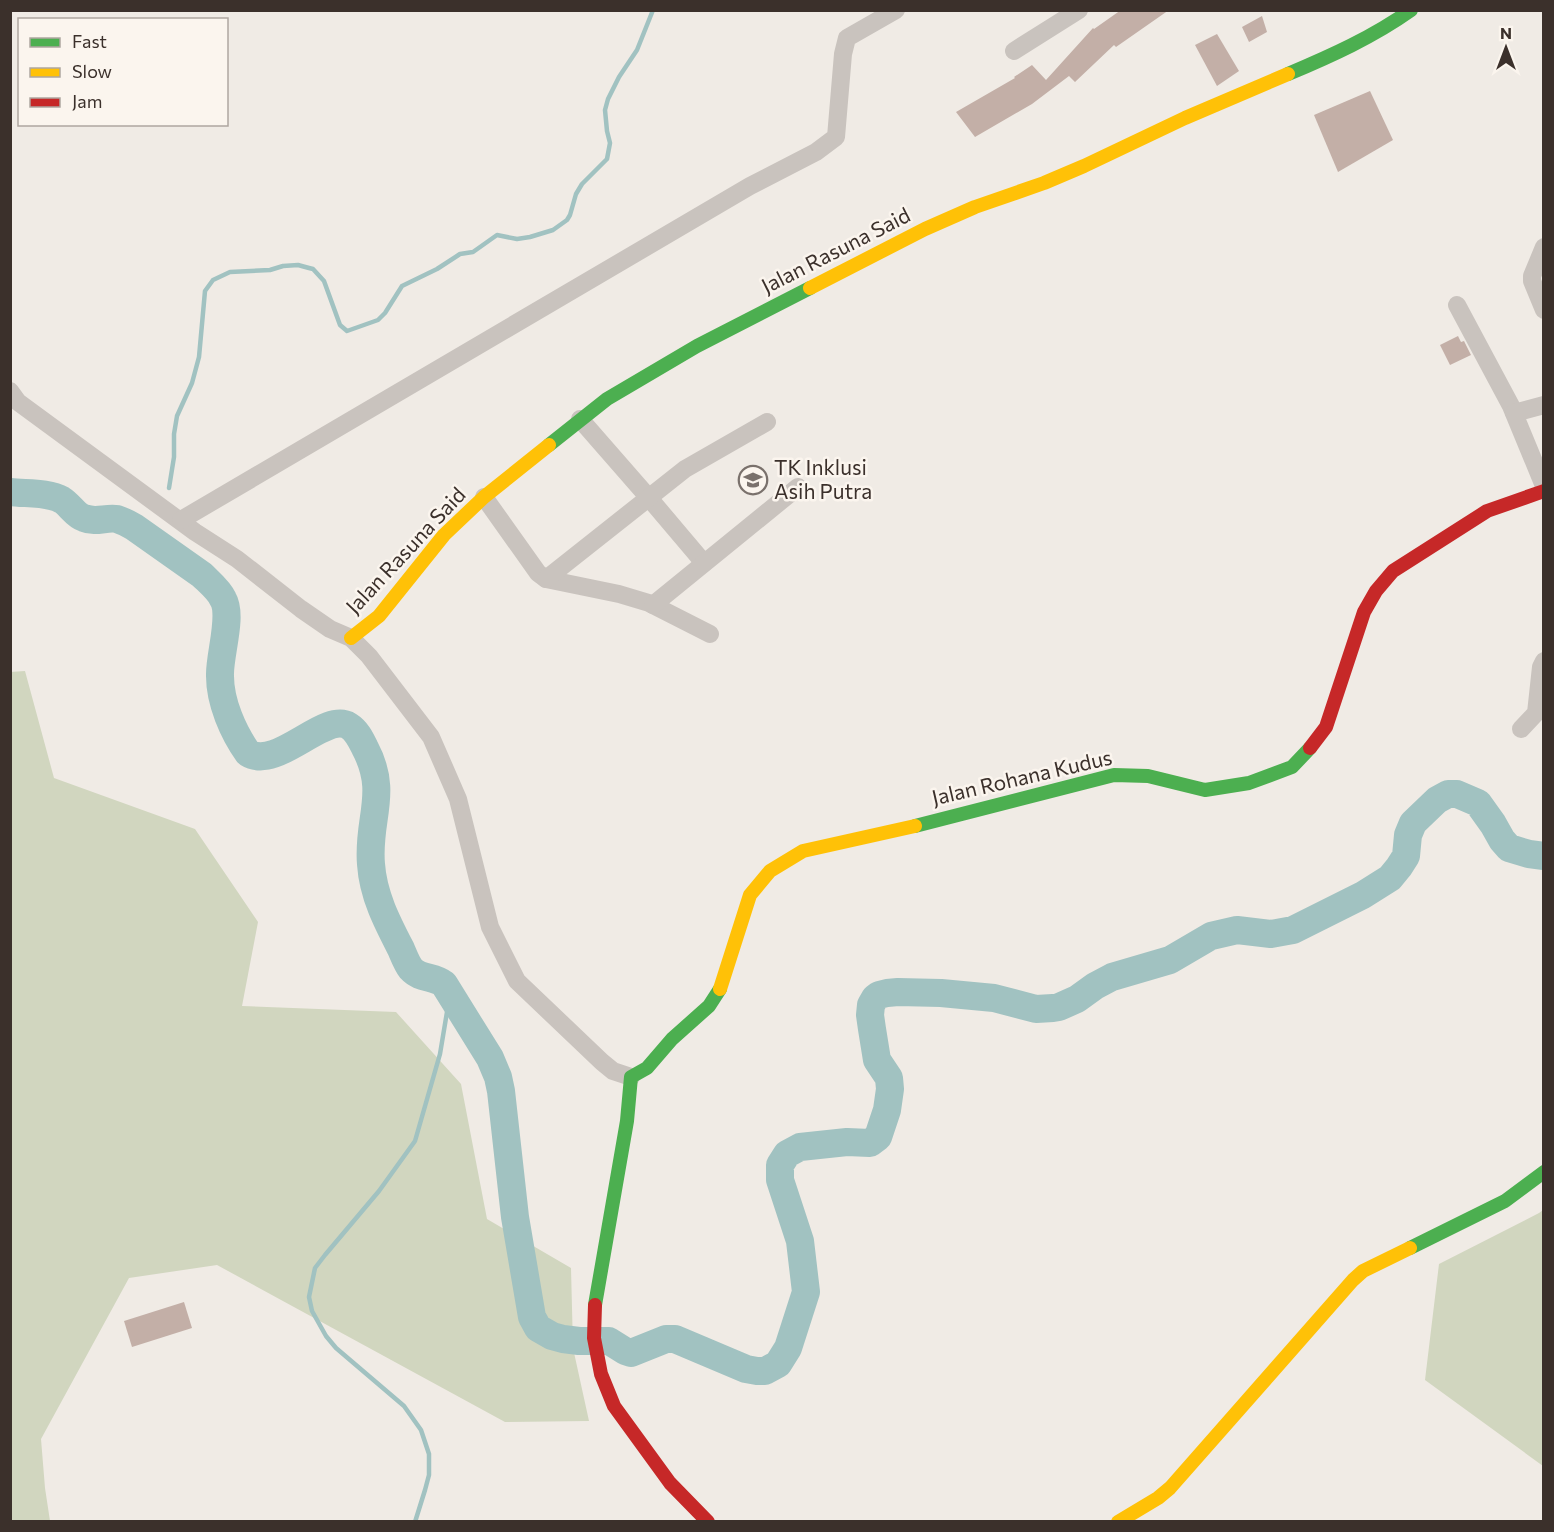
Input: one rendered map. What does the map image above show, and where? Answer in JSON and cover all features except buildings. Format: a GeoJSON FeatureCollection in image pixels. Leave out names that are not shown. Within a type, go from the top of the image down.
{"type":"FeatureCollection","features":[{"type":"Feature","properties":{"kind":"street"},"geometry":{"type":"LineString","coordinates":[[181,520],[740,192],[816,152],[836,137],[843,54],[847,38],[896,10]]}},
{"type":"Feature","properties":{"kind":"street"},"geometry":{"type":"LineString","coordinates":[[1014,51],[1052,17],[1079,10]]}},
{"type":"Feature","properties":{"kind":"street","name":"Jalan Rasuna Said"},"geometry":{"type":"LineString","coordinates":[[351,638],[379,616],[444,535],[484,497],[607,399],[697,346],[925,229],[975,207],[1044,183],[1084,166],[1185,118],[1324,59],[1385,28],[1412,10]]}},
{"type":"Feature","properties":{"kind":"street"},"geometry":{"type":"LineString","coordinates":[[1544,247],[1532,272],[1532,281],[1544,310]]}},
{"type":"Feature","properties":{"kind":"street"},"geometry":{"type":"LineString","coordinates":[[1457,305],[1514,413],[1544,486]]}},
{"type":"Feature","properties":{"kind":"street"},"geometry":{"type":"LineString","coordinates":[[10,391],[18,402],[195,532],[237,559],[301,609],[330,628],[351,638],[369,656],[431,737],[458,799],[490,927],[517,981],[602,1062],[613,1071],[631,1077],[627,1121],[595,1301],[594,1338],[601,1374],[614,1406],[670,1483],[708,1521]]}},
{"type":"Feature","properties":{"kind":"street"},"geometry":{"type":"LineString","coordinates":[[1514,413],[1544,405]]}},
{"type":"Feature","properties":{"kind":"street"},"geometry":{"type":"LineString","coordinates":[[580,419],[704,563]]}},
{"type":"Feature","properties":{"kind":"street"},"geometry":{"type":"LineString","coordinates":[[546,579],[692,465],[767,422]]}},
{"type":"Feature","properties":{"kind":"street"},"geometry":{"type":"LineString","coordinates":[[653,605],[798,487]]}},
{"type":"Feature","properties":{"kind":"street","name":"Jalan Rohana Kudus"},"geometry":{"type":"LineString","coordinates":[[631,1077],[647,1068],[672,1039],[710,1006],[720,988],[750,895],[770,872],[803,851],[902,829],[1114,775],[1148,776],[1205,790],[1249,783],[1292,767],[1326,727],[1364,612],[1376,591],[1393,571],[1487,511],[1544,491]]}},
{"type":"Feature","properties":{"kind":"street"},"geometry":{"type":"LineString","coordinates":[[484,497],[538,573],[546,579],[619,594],[653,605],[710,634]]}},
{"type":"Feature","properties":{"kind":"street"},"geometry":{"type":"LineString","coordinates":[[1521,729],[1536,713],[1541,667],[1544,661]]}},
{"type":"Feature","properties":{"kind":"street"},"geometry":{"type":"LineString","coordinates":[[1118,1521],[1158,1498],[1170,1488],[1353,1280],[1363,1272],[1505,1201],[1544,1172]]}},
{"type":"Feature","properties":{"kind":"green space"},"geometry":{"type":"Polygon","coordinates":[[[25,671],[54,778],[195,829],[258,922],[242,1006],[396,1012],[461,1084],[487,1219],[571,1268],[573,1348],[589,1421],[505,1422],[217,1265],[129,1278],[41,1439],[50,1521],[11,1521],[10,672],[25,671]]]}},
{"type":"Feature","properties":{"kind":"green space"},"geometry":{"type":"Polygon","coordinates":[[[1543,1210],[1543,1466],[1425,1380],[1439,1264],[1543,1210]]]}},
{"type":"Feature","properties":{"kind":"waterway"},"geometry":{"type":"LineString","coordinates":[[169,488],[177,416],[192,383],[199,357],[205,291],[213,280],[230,272],[270,270],[283,266],[298,265],[313,269],[324,281],[340,325],[347,331],[378,320],[402,286],[437,269],[460,254],[473,252],[497,235],[517,239],[553,230],[567,220],[582,184],[607,159],[610,143],[605,110],[608,99],[637,50],[653,10]]}},
{"type":"Feature","properties":{"kind":"waterway"},"geometry":{"type":"LineString","coordinates":[[10,492],[56,497],[84,518],[117,519],[126,523],[202,575],[216,589],[226,606],[227,615],[220,668],[222,696],[237,736],[248,753],[260,756],[273,754],[327,726],[339,724],[349,726],[358,736],[372,764],[376,779],[371,864],[378,897],[410,967],[415,972],[444,984],[490,1058],[498,1077],[515,1217],[532,1317],[538,1328],[563,1339],[609,1341],[631,1353],[666,1339],[675,1339],[746,1369],[765,1371],[778,1364],[788,1348],[806,1292],[800,1241],[780,1180],[780,1165],[787,1154],[800,1147],[847,1142],[870,1143],[878,1137],[887,1110],[890,1089],[889,1078],[877,1060],[870,1015],[871,1005],[879,995],[898,992],[941,993],[994,998],[1036,1009],[1053,1008],[1077,999],[1112,977],[1170,960],[1211,936],[1237,930],[1271,934],[1293,930],[1363,895],[1390,878],[1406,856],[1408,835],[1413,823],[1437,800],[1448,794],[1457,794],[1478,803],[1509,848],[1544,856]]}},
{"type":"Feature","properties":{"kind":"waterway"},"geometry":{"type":"LineString","coordinates":[[415,1522],[429,1475],[429,1454],[421,1430],[404,1406],[336,1348],[326,1336],[312,1311],[309,1297],[315,1268],[379,1191],[415,1141],[440,1054],[450,994]]}},
{"type":"Feature","properties":{"kind":"traffic: fast"},"geometry":{"type":"LineString","coordinates":[[1288,74],[1382,29],[1411,10]]}},
{"type":"Feature","properties":{"kind":"traffic: fast"},"geometry":{"type":"LineString","coordinates":[[549,445],[607,399],[697,346],[810,288]]}},
{"type":"Feature","properties":{"kind":"traffic: fast"},"geometry":{"type":"LineString","coordinates":[[915,826],[1114,775],[1148,776],[1205,790],[1249,783],[1292,767],[1310,748]]}},
{"type":"Feature","properties":{"kind":"traffic: fast"},"geometry":{"type":"LineString","coordinates":[[595,1305],[627,1121],[631,1077],[647,1068],[672,1039],[709,1006],[720,989]]}},
{"type":"Feature","properties":{"kind":"traffic: fast"},"geometry":{"type":"LineString","coordinates":[[1410,1248],[1505,1201],[1544,1172]]}},
{"type":"Feature","properties":{"kind":"traffic: slow"},"geometry":{"type":"LineString","coordinates":[[810,288],[925,229],[975,207],[1044,183],[1084,166],[1185,118],[1288,74]]}},
{"type":"Feature","properties":{"kind":"traffic: slow"},"geometry":{"type":"LineString","coordinates":[[351,638],[379,616],[444,535],[484,497],[549,445]]}},
{"type":"Feature","properties":{"kind":"traffic: slow"},"geometry":{"type":"LineString","coordinates":[[720,989],[750,895],[770,871],[803,851],[915,826]]}},
{"type":"Feature","properties":{"kind":"traffic: slow"},"geometry":{"type":"LineString","coordinates":[[1118,1522],[1158,1498],[1170,1488],[1353,1280],[1363,1271],[1410,1248]]}},
{"type":"Feature","properties":{"kind":"traffic: jam"},"geometry":{"type":"LineString","coordinates":[[1310,748],[1326,727],[1364,612],[1376,591],[1393,571],[1487,511],[1544,491]]}},
{"type":"Feature","properties":{"kind":"traffic: jam"},"geometry":{"type":"LineString","coordinates":[[595,1305],[594,1338],[601,1374],[614,1406],[670,1483],[708,1522]]}},
{"type":"Feature","properties":{"kind":"place","name":"TK Inklusi Asih Putra"},"geometry":{"type":"Point","coordinates":[753,480]}}]}
